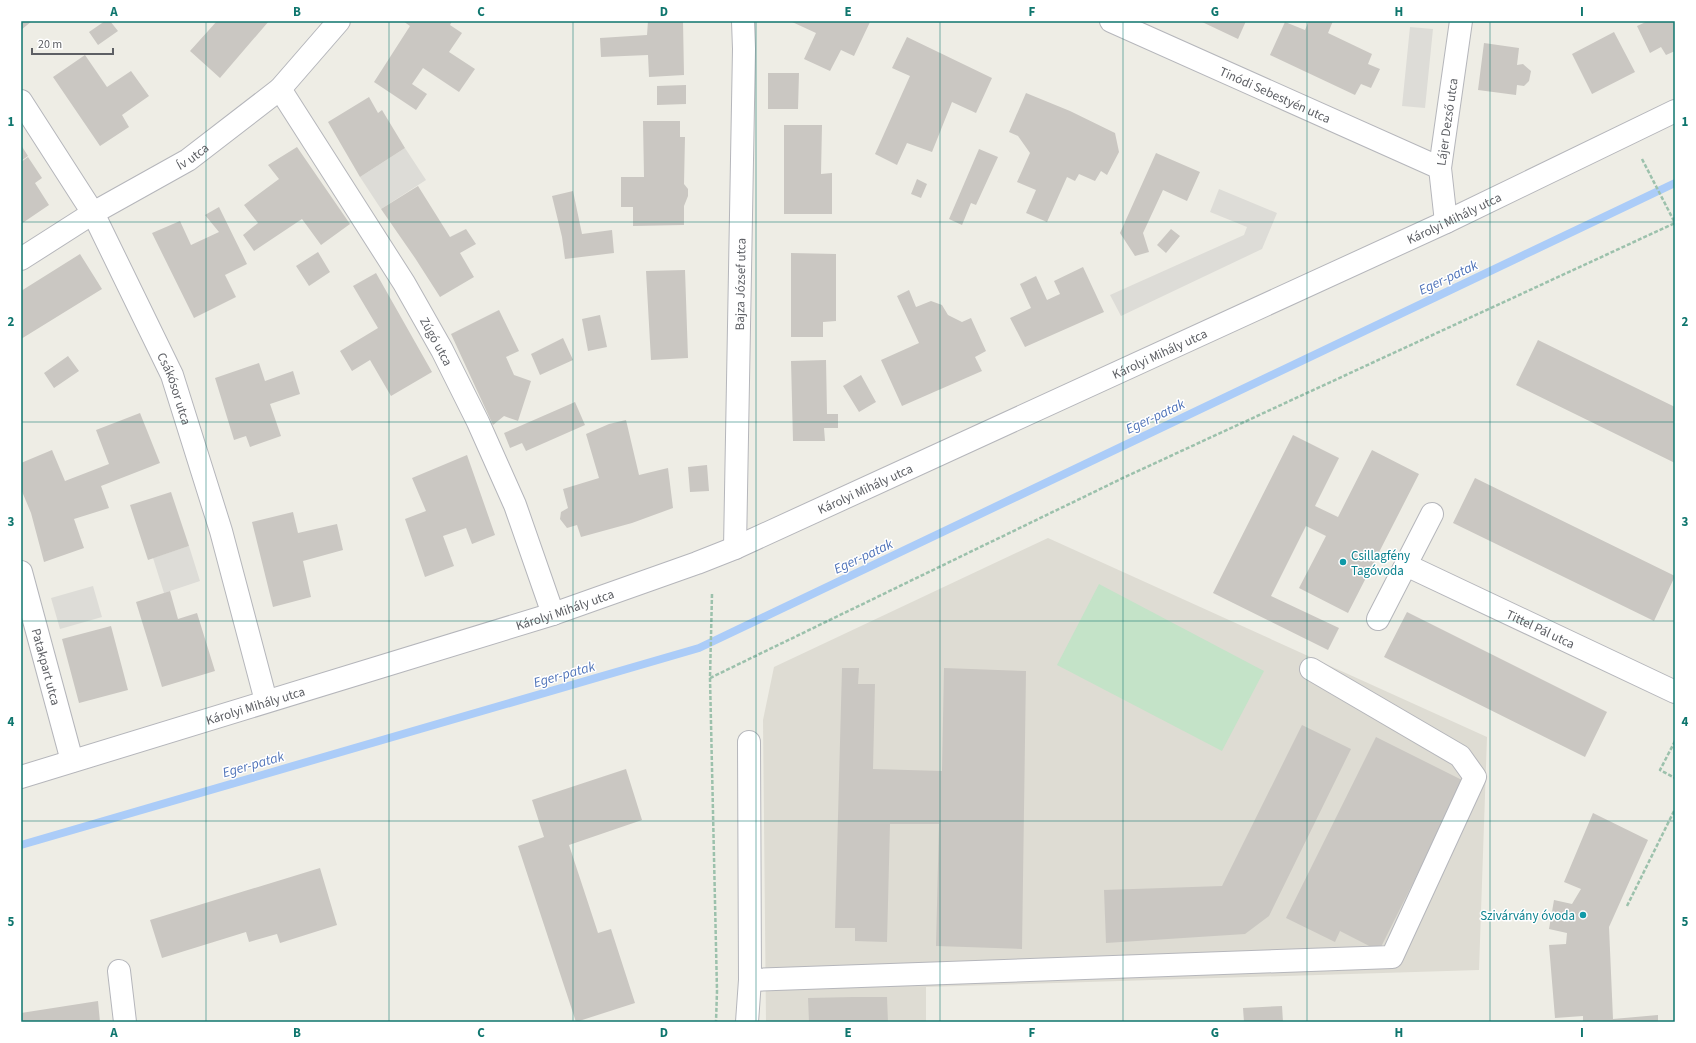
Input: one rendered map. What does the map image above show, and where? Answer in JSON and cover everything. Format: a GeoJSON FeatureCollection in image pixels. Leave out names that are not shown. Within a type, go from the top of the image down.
{"type":"FeatureCollection","features":[{"type":"Feature","properties":{"kind":"street","name":"Ív utca"},"geometry":{"type":"LineString","coordinates":[[21,259],[93,213],[188,160],[280,89],[339,21]]}},
{"type":"Feature","properties":{"kind":"street","name":"Bajza József utca"},"geometry":{"type":"LineString","coordinates":[[735,548],[744,49],[743,21]]}},
{"type":"Feature","properties":{"kind":"street","name":"Tinódi Sebestyén utca"},"geometry":{"type":"LineString","coordinates":[[1111,21],[1440,168]]}},
{"type":"Feature","properties":{"kind":"street","name":"Lájer Dezső utca"},"geometry":{"type":"LineString","coordinates":[[1446,222],[1440,168],[1461,21]]}},
{"type":"Feature","properties":{"kind":"street","name":"Zúgó utca"},"geometry":{"type":"LineString","coordinates":[[280,89],[404,283],[442,350],[478,422],[515,505],[553,614]]}},
{"type":"Feature","properties":{"kind":"street","name":"Csákósor utca"},"geometry":{"type":"LineString","coordinates":[[21,101],[93,213],[172,375],[221,531],[266,701]]}},
{"type":"Feature","properties":{"kind":"street","name":"Károlyi Mihály utca"},"geometry":{"type":"LineString","coordinates":[[21,777],[553,614],[735,548],[1446,222],[1675,111]]}},
{"type":"Feature","properties":{"kind":"street"},"geometry":{"type":"LineString","coordinates":[[1378,619],[1432,514]]}},
{"type":"Feature","properties":{"kind":"street","name":"Tittel Pál utca"},"geometry":{"type":"LineString","coordinates":[[1406,565],[1675,692]]}},
{"type":"Feature","properties":{"kind":"street","name":"Patakpart utca"},"geometry":{"type":"LineString","coordinates":[[21,572],[72,761]]}},
{"type":"Feature","properties":{"kind":"street"},"geometry":{"type":"LineString","coordinates":[[750,980],[1392,956],[1475,777],[1460,756],[1311,669]]}},
{"type":"Feature","properties":{"kind":"street"},"geometry":{"type":"LineString","coordinates":[[747,1022],[750,980],[749,742]]}},
{"type":"Feature","properties":{"kind":"street"},"geometry":{"type":"LineString","coordinates":[[119,971],[126,1022]]}},
{"type":"Feature","properties":{"kind":"path"},"geometry":{"type":"LineString","coordinates":[[710,678],[1124,477],[1675,223],[1642,159]]}},
{"type":"Feature","properties":{"kind":"path"},"geometry":{"type":"LineString","coordinates":[[712,594],[710,678],[717,991],[716,1022]]}},
{"type":"Feature","properties":{"kind":"path"},"geometry":{"type":"LineString","coordinates":[[1675,741],[1660,770],[1675,778]]}},
{"type":"Feature","properties":{"kind":"path"},"geometry":{"type":"LineString","coordinates":[[1627,906],[1675,809]]}},
{"type":"Feature","properties":{"kind":"shaded area"},"geometry":{"type":"Polygon","coordinates":[[[1410,27],[1433,29],[1425,108],[1402,106],[1410,27]]]}},
{"type":"Feature","properties":{"kind":"shaded area"},"geometry":{"type":"Polygon","coordinates":[[[405,148],[426,180],[381,209],[360,177],[405,148]]]}},
{"type":"Feature","properties":{"kind":"shaded area"},"geometry":{"type":"Polygon","coordinates":[[[1219,189],[1277,213],[1262,249],[1121,316],[1110,295],[1244,235],[1247,227],[1210,212],[1219,189]]]}},
{"type":"Feature","properties":{"kind":"shaded area"},"geometry":{"type":"Polygon","coordinates":[[[1048,538],[1487,737],[1479,970],[926,987],[926,1022],[766,1022],[763,720],[774,667],[1048,538]]]}},
{"type":"Feature","properties":{"kind":"shaded area"},"geometry":{"type":"Polygon","coordinates":[[[189,546],[200,581],[164,593],[153,558],[189,546]]]}},
{"type":"Feature","properties":{"kind":"shaded area"},"geometry":{"type":"Polygon","coordinates":[[[93,586],[102,617],[60,629],[51,598],[93,586]]]}},
{"type":"Feature","properties":{"kind":"green space"},"geometry":{"type":"Polygon","coordinates":[[[1099,584],[1264,671],[1222,751],[1057,665],[1099,584]]]}},
{"type":"Feature","properties":{"kind":"building"},"geometry":{"type":"Polygon","coordinates":[[[21,21],[32,21],[21,30],[21,21]]]}},
{"type":"Feature","properties":{"kind":"building"},"geometry":{"type":"Polygon","coordinates":[[[105,21],[110,21],[118,31],[98,45],[89,32],[105,21]]]}},
{"type":"Feature","properties":{"kind":"building"},"geometry":{"type":"Polygon","coordinates":[[[217,21],[269,21],[220,78],[190,51],[217,21]]]}},
{"type":"Feature","properties":{"kind":"building"},"geometry":{"type":"Polygon","coordinates":[[[403,21],[452,21],[450,25],[462,33],[449,52],[475,69],[459,92],[423,68],[412,84],[427,94],[416,110],[374,82],[410,26],[403,21]]]}},
{"type":"Feature","properties":{"kind":"building"},"geometry":{"type":"Polygon","coordinates":[[[648,21],[683,21],[684,75],[649,77],[648,55],[601,57],[600,38],[647,35],[648,21]]]}},
{"type":"Feature","properties":{"kind":"building"},"geometry":{"type":"Polygon","coordinates":[[[790,21],[870,22],[854,56],[841,50],[830,71],[804,59],[816,33],[790,21]]]}},
{"type":"Feature","properties":{"kind":"building"},"geometry":{"type":"Polygon","coordinates":[[[1200,21],[1246,21],[1238,39],[1200,21]]]}},
{"type":"Feature","properties":{"kind":"building"},"geometry":{"type":"Polygon","coordinates":[[[1309,21],[1333,21],[1328,33],[1372,54],[1368,64],[1380,69],[1371,88],[1361,84],[1355,95],[1270,55],[1285,22],[1305,30],[1309,21]]]}},
{"type":"Feature","properties":{"kind":"building"},"geometry":{"type":"Polygon","coordinates":[[[1648,21],[1675,21],[1675,51],[1666,55],[1661,47],[1650,53],[1637,26],[1648,21]]]}},
{"type":"Feature","properties":{"kind":"building"},"geometry":{"type":"Polygon","coordinates":[[[1614,32],[1635,72],[1592,94],[1572,54],[1614,32]]]}},
{"type":"Feature","properties":{"kind":"building"},"geometry":{"type":"Polygon","coordinates":[[[907,37],[992,78],[976,113],[952,102],[932,152],[907,143],[897,165],[875,154],[910,76],[892,68],[907,37]]]}},
{"type":"Feature","properties":{"kind":"building"},"geometry":{"type":"Polygon","coordinates":[[[1484,43],[1519,48],[1517,65],[1523,64],[1531,71],[1529,81],[1524,86],[1517,85],[1516,95],[1478,90],[1484,43]]]}},
{"type":"Feature","properties":{"kind":"building"},"geometry":{"type":"Polygon","coordinates":[[[85,55],[107,87],[131,71],[149,96],[122,115],[129,127],[100,146],[53,77],[85,55]]]}},
{"type":"Feature","properties":{"kind":"building"},"geometry":{"type":"Polygon","coordinates":[[[768,73],[799,73],[798,109],[768,109],[768,73]]]}},
{"type":"Feature","properties":{"kind":"building"},"geometry":{"type":"Polygon","coordinates":[[[686,85],[686,104],[657,105],[657,86],[686,85]]]}},
{"type":"Feature","properties":{"kind":"building"},"geometry":{"type":"Polygon","coordinates":[[[1026,93],[1070,111],[1115,133],[1119,152],[1107,175],[1101,171],[1095,181],[1079,174],[1075,181],[1067,177],[1047,222],[1026,213],[1036,190],[1017,182],[1030,153],[1018,136],[1009,132],[1026,93]]]}},
{"type":"Feature","properties":{"kind":"building"},"geometry":{"type":"Polygon","coordinates":[[[369,97],[378,113],[382,110],[405,148],[360,177],[328,122],[369,97]]]}},
{"type":"Feature","properties":{"kind":"building"},"geometry":{"type":"Polygon","coordinates":[[[643,121],[680,121],[680,137],[685,137],[684,184],[688,189],[688,196],[684,206],[684,225],[633,226],[633,207],[621,207],[621,177],[644,177],[643,121]]]}},
{"type":"Feature","properties":{"kind":"building"},"geometry":{"type":"Polygon","coordinates":[[[784,125],[822,125],[821,174],[832,173],[832,214],[784,214],[784,125]]]}},
{"type":"Feature","properties":{"kind":"building"},"geometry":{"type":"Polygon","coordinates":[[[21,145],[28,156],[21,161],[21,145]]]}},
{"type":"Feature","properties":{"kind":"building"},"geometry":{"type":"Polygon","coordinates":[[[297,147],[350,224],[321,245],[302,219],[254,251],[243,235],[258,223],[244,205],[279,179],[268,165],[297,147]]]}},
{"type":"Feature","properties":{"kind":"building"},"geometry":{"type":"Polygon","coordinates":[[[979,149],[998,157],[976,205],[971,203],[962,225],[949,219],[979,149]]]}},
{"type":"Feature","properties":{"kind":"building"},"geometry":{"type":"Polygon","coordinates":[[[1156,153],[1200,172],[1187,201],[1163,190],[1143,233],[1149,252],[1135,256],[1120,233],[1156,153]]]}},
{"type":"Feature","properties":{"kind":"building"},"geometry":{"type":"Polygon","coordinates":[[[28,157],[42,178],[35,183],[49,205],[21,224],[21,162],[28,157]]]}},
{"type":"Feature","properties":{"kind":"building"},"geometry":{"type":"Polygon","coordinates":[[[917,179],[927,184],[921,198],[911,194],[917,179]]]}},
{"type":"Feature","properties":{"kind":"building"},"geometry":{"type":"Polygon","coordinates":[[[418,186],[450,237],[466,229],[476,244],[460,253],[474,277],[440,297],[381,209],[418,186]]]}},
{"type":"Feature","properties":{"kind":"building"},"geometry":{"type":"Polygon","coordinates":[[[573,191],[582,234],[612,230],[614,253],[565,259],[562,237],[552,196],[573,191]]]}},
{"type":"Feature","properties":{"kind":"building"},"geometry":{"type":"Polygon","coordinates":[[[219,207],[247,264],[225,275],[236,297],[194,318],[152,233],[180,221],[191,245],[219,232],[205,215],[219,207]]]}},
{"type":"Feature","properties":{"kind":"building"},"geometry":{"type":"Polygon","coordinates":[[[1171,229],[1180,236],[1166,253],[1157,245],[1171,229]]]}},
{"type":"Feature","properties":{"kind":"building"},"geometry":{"type":"Polygon","coordinates":[[[318,252],[330,272],[309,286],[296,266],[318,252]]]}},
{"type":"Feature","properties":{"kind":"building"},"geometry":{"type":"Polygon","coordinates":[[[791,253],[836,254],[836,321],[823,322],[823,337],[791,337],[791,253]]]}},
{"type":"Feature","properties":{"kind":"building"},"geometry":{"type":"Polygon","coordinates":[[[80,254],[102,289],[21,339],[21,291],[80,254]]]}},
{"type":"Feature","properties":{"kind":"building"},"geometry":{"type":"Polygon","coordinates":[[[1083,267],[1104,312],[1025,347],[1010,318],[1031,308],[1020,284],[1036,276],[1047,300],[1060,294],[1054,281],[1083,267]]]}},
{"type":"Feature","properties":{"kind":"building"},"geometry":{"type":"Polygon","coordinates":[[[685,270],[688,358],[651,360],[646,271],[685,270]]]}},
{"type":"Feature","properties":{"kind":"building"},"geometry":{"type":"Polygon","coordinates":[[[376,273],[432,372],[391,396],[370,360],[352,371],[340,351],[378,328],[353,286],[376,273]]]}},
{"type":"Feature","properties":{"kind":"building"},"geometry":{"type":"Polygon","coordinates":[[[909,290],[916,307],[931,301],[942,305],[948,315],[962,322],[971,318],[986,351],[975,357],[982,371],[902,406],[881,360],[919,343],[897,296],[909,290]]]}},
{"type":"Feature","properties":{"kind":"building"},"geometry":{"type":"Polygon","coordinates":[[[499,310],[519,351],[506,357],[514,375],[531,381],[518,421],[504,416],[493,425],[451,334],[499,310]]]}},
{"type":"Feature","properties":{"kind":"building"},"geometry":{"type":"Polygon","coordinates":[[[600,315],[607,347],[588,351],[582,319],[600,315]]]}},
{"type":"Feature","properties":{"kind":"building"},"geometry":{"type":"Polygon","coordinates":[[[563,338],[573,360],[540,375],[531,354],[563,338]]]}},
{"type":"Feature","properties":{"kind":"building"},"geometry":{"type":"Polygon","coordinates":[[[1538,340],[1675,407],[1675,463],[1516,385],[1538,340]]]}},
{"type":"Feature","properties":{"kind":"building"},"geometry":{"type":"Polygon","coordinates":[[[68,356],[79,371],[54,388],[44,373],[68,356]]]}},
{"type":"Feature","properties":{"kind":"building"},"geometry":{"type":"Polygon","coordinates":[[[826,360],[827,414],[838,414],[838,428],[824,428],[825,441],[793,441],[791,361],[826,360]]]}},
{"type":"Feature","properties":{"kind":"building"},"geometry":{"type":"Polygon","coordinates":[[[259,363],[265,381],[293,371],[300,394],[270,404],[281,436],[250,447],[246,436],[234,440],[215,378],[259,363]]]}},
{"type":"Feature","properties":{"kind":"building"},"geometry":{"type":"Polygon","coordinates":[[[861,375],[876,402],[859,412],[843,386],[861,375]]]}},
{"type":"Feature","properties":{"kind":"building"},"geometry":{"type":"Polygon","coordinates":[[[575,402],[585,425],[526,451],[522,443],[510,448],[504,433],[575,402]]]}},
{"type":"Feature","properties":{"kind":"building"},"geometry":{"type":"Polygon","coordinates":[[[140,413],[160,463],[101,486],[109,508],[74,519],[84,548],[44,562],[31,513],[21,489],[21,463],[52,450],[65,481],[109,464],[96,430],[140,413]]]}},
{"type":"Feature","properties":{"kind":"building"},"geometry":{"type":"Polygon","coordinates":[[[626,420],[639,475],[668,468],[673,508],[632,523],[581,537],[577,525],[567,528],[560,519],[561,512],[568,508],[563,489],[599,478],[586,434],[609,424],[626,420]]]}},
{"type":"Feature","properties":{"kind":"building","name":"Csillagfény Tagóvoda"},"geometry":{"type":"Polygon","coordinates":[[[1293,435],[1339,458],[1315,506],[1338,517],[1372,450],[1419,474],[1348,613],[1299,588],[1326,536],[1306,526],[1271,596],[1339,628],[1328,650],[1213,593],[1293,435]]]}},
{"type":"Feature","properties":{"kind":"building"},"geometry":{"type":"Polygon","coordinates":[[[467,455],[495,535],[472,544],[466,528],[443,536],[454,566],[425,577],[405,519],[426,511],[412,478],[467,455]]]}},
{"type":"Feature","properties":{"kind":"building"},"geometry":{"type":"Polygon","coordinates":[[[707,465],[709,491],[690,492],[688,467],[707,465]]]}},
{"type":"Feature","properties":{"kind":"building"},"geometry":{"type":"Polygon","coordinates":[[[1475,478],[1675,576],[1654,621],[1453,523],[1475,478]]]}},
{"type":"Feature","properties":{"kind":"building"},"geometry":{"type":"Polygon","coordinates":[[[171,492],[189,546],[148,560],[130,505],[171,492]]]}},
{"type":"Feature","properties":{"kind":"building"},"geometry":{"type":"Polygon","coordinates":[[[293,512],[298,533],[337,524],[343,550],[303,561],[311,597],[273,607],[252,522],[293,512]]]}},
{"type":"Feature","properties":{"kind":"building"},"geometry":{"type":"Polygon","coordinates":[[[170,591],[178,619],[197,613],[215,671],[162,687],[136,602],[170,591]]]}},
{"type":"Feature","properties":{"kind":"building"},"geometry":{"type":"Polygon","coordinates":[[[1407,612],[1607,712],[1585,757],[1384,657],[1407,612]]]}},
{"type":"Feature","properties":{"kind":"building"},"geometry":{"type":"Polygon","coordinates":[[[111,626],[128,690],[79,703],[62,639],[111,626]]]}},
{"type":"Feature","properties":{"kind":"building"},"geometry":{"type":"Polygon","coordinates":[[[842,668],[859,668],[858,684],[875,684],[873,769],[942,771],[944,668],[1026,671],[1022,949],[936,946],[939,824],[890,824],[887,942],[855,941],[855,928],[835,928],[842,668]]]}},
{"type":"Feature","properties":{"kind":"building"},"geometry":{"type":"Polygon","coordinates":[[[1302,725],[1351,749],[1269,916],[1245,934],[1106,943],[1104,890],[1222,886],[1302,725]]]}},
{"type":"Feature","properties":{"kind":"building"},"geometry":{"type":"Polygon","coordinates":[[[1376,737],[1464,781],[1379,951],[1340,931],[1335,942],[1286,918],[1376,737]]]}},
{"type":"Feature","properties":{"kind":"building"},"geometry":{"type":"Polygon","coordinates":[[[626,769],[642,820],[569,845],[598,933],[611,929],[635,1003],[576,1022],[518,846],[544,837],[532,800],[626,769]]]}},
{"type":"Feature","properties":{"kind":"building","name":"Szivárvány óvoda"},"geometry":{"type":"Polygon","coordinates":[[[1593,813],[1648,840],[1609,927],[1613,1019],[1658,1015],[1658,1022],[1583,1022],[1583,1016],[1555,1018],[1549,945],[1566,944],[1567,933],[1549,929],[1554,900],[1572,904],[1581,889],[1564,882],[1593,813]]]}},
{"type":"Feature","properties":{"kind":"building"},"geometry":{"type":"Polygon","coordinates":[[[320,868],[337,925],[280,943],[277,934],[249,942],[246,932],[162,958],[150,920],[320,868]]]}},
{"type":"Feature","properties":{"kind":"building"},"geometry":{"type":"Polygon","coordinates":[[[887,997],[888,1022],[809,1022],[808,998],[887,997]]]}},
{"type":"Feature","properties":{"kind":"building"},"geometry":{"type":"Polygon","coordinates":[[[98,1001],[100,1022],[21,1022],[21,1013],[98,1001]]]}},
{"type":"Feature","properties":{"kind":"building"},"geometry":{"type":"Polygon","coordinates":[[[1282,1006],[1283,1022],[1244,1022],[1243,1008],[1282,1006]]]}},
{"type":"Feature","properties":{"kind":"waterway","name":"Eger-patak"},"geometry":{"type":"LineString","coordinates":[[21,845],[699,648],[1675,183]]}},
{"type":"Feature","properties":{"kind":"place","name":"Csillagfény Tagóvoda"},"geometry":{"type":"Point","coordinates":[1343,562]}},
{"type":"Feature","properties":{"kind":"place","name":"Szivárvány óvoda"},"geometry":{"type":"Point","coordinates":[1583,915]}}]}
